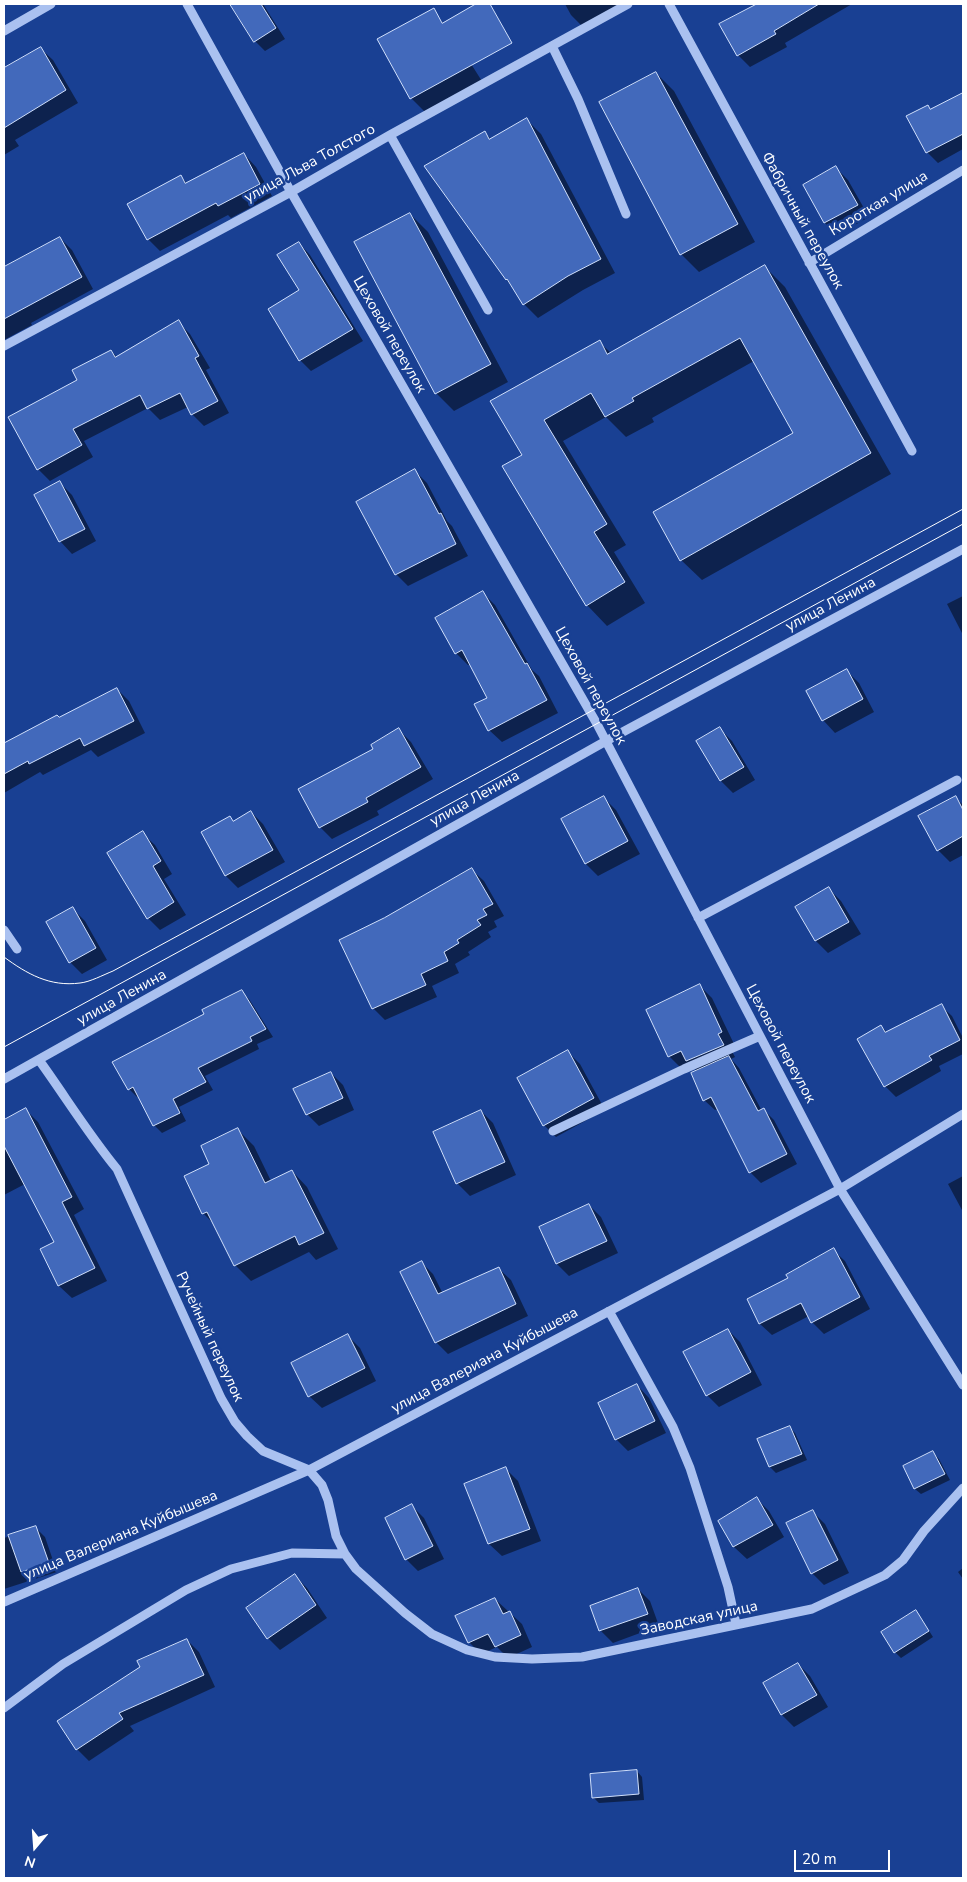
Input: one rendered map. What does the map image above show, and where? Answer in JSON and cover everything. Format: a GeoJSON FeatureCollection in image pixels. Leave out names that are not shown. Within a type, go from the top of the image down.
{"type":"FeatureCollection","features":[{"type":"Feature","properties":{"kind":"street"},"geometry":{"type":"LineString","coordinates":[[4,31],[51,4]]}},
{"type":"Feature","properties":{"kind":"street","name":"Цеховой переулок"},"geometry":{"type":"LineString","coordinates":[[187,4],[291,192],[606,741],[840,1189],[963,1384]]}},
{"type":"Feature","properties":{"kind":"street","name":"улица Льва Толстого"},"geometry":{"type":"LineString","coordinates":[[4,346],[291,192],[390,135],[628,4]]}},
{"type":"Feature","properties":{"kind":"street","name":"Фабричный переулок"},"geometry":{"type":"LineString","coordinates":[[669,4],[912,451]]}},
{"type":"Feature","properties":{"kind":"street"},"geometry":{"type":"LineString","coordinates":[[552,46],[578,99],[626,214]]}},
{"type":"Feature","properties":{"kind":"street"},"geometry":{"type":"LineString","coordinates":[[390,135],[488,310]]}},
{"type":"Feature","properties":{"kind":"street","name":"Короткая улица"},"geometry":{"type":"LineString","coordinates":[[810,263],[963,170]]}},
{"type":"Feature","properties":{"kind":"street","name":"улица Ленина"},"geometry":{"type":"LineString","coordinates":[[4,1078],[606,741],[963,549]]}},
{"type":"Feature","properties":{"kind":"street"},"geometry":{"type":"LineString","coordinates":[[698,918],[957,780]]}},
{"type":"Feature","properties":{"kind":"street"},"geometry":{"type":"LineString","coordinates":[[4,930],[17,949]]}},
{"type":"Feature","properties":{"kind":"street"},"geometry":{"type":"LineString","coordinates":[[553,1131],[684,1069],[760,1036]]}},
{"type":"Feature","properties":{"kind":"street","name":"Ручейный переулок"},"geometry":{"type":"LineString","coordinates":[[39,1060],[117,1169],[221,1398],[235,1422],[247,1436],[264,1450],[309,1470],[322,1486],[328,1500],[336,1536],[345,1554],[356,1569],[404,1613]]}},
{"type":"Feature","properties":{"kind":"street","name":"улица Валериана Куйбышева"},"geometry":{"type":"LineString","coordinates":[[4,1602],[309,1470],[840,1189],[963,1114]]}},
{"type":"Feature","properties":{"kind":"street"},"geometry":{"type":"LineString","coordinates":[[609,1312],[673,1427],[690,1468],[728,1587],[736,1624]]}},
{"type":"Feature","properties":{"kind":"street","name":"Заводская улица"},"geometry":{"type":"LineString","coordinates":[[404,1613],[432,1634],[467,1650],[495,1657],[532,1659],[582,1657],[812,1609],[861,1588],[885,1575],[903,1560],[924,1531],[963,1488]]}},
{"type":"Feature","properties":{"kind":"street"},"geometry":{"type":"LineString","coordinates":[[4,1708],[63,1664],[186,1590],[231,1569],[292,1553],[345,1554]]}},
{"type":"Feature","properties":{"kind":"building"},"geometry":{"type":"Polygon","coordinates":[[[230,4],[261,4],[276,28],[254,42],[230,4]]]}},
{"type":"Feature","properties":{"kind":"building"},"geometry":{"type":"Polygon","coordinates":[[[476,4],[490,4],[512,43],[410,99],[377,39],[434,8],[442,23],[476,4]]]}},
{"type":"Feature","properties":{"kind":"building"},"geometry":{"type":"Polygon","coordinates":[[[757,4],[819,4],[774,31],[776,34],[737,56],[719,24],[757,4]]]}},
{"type":"Feature","properties":{"kind":"building"},"geometry":{"type":"Polygon","coordinates":[[[41,47],[66,90],[4,128],[4,68],[41,47]]]}},
{"type":"Feature","properties":{"kind":"building"},"geometry":{"type":"Polygon","coordinates":[[[656,72],[738,224],[680,255],[599,102],[656,72]]]}},
{"type":"Feature","properties":{"kind":"building"},"geometry":{"type":"Polygon","coordinates":[[[963,93],[963,134],[926,153],[906,116],[928,105],[930,109],[963,93]]]}},
{"type":"Feature","properties":{"kind":"building"},"geometry":{"type":"Polygon","coordinates":[[[527,118],[601,259],[568,276],[523,305],[507,279],[424,166],[485,131],[489,139],[527,118]]]}},
{"type":"Feature","properties":{"kind":"building"},"geometry":{"type":"Polygon","coordinates":[[[244,153],[260,184],[218,206],[216,203],[147,240],[127,204],[181,175],[185,183],[244,153]]]}},
{"type":"Feature","properties":{"kind":"building"},"geometry":{"type":"Polygon","coordinates":[[[836,166],[858,205],[824,223],[803,185],[836,166]]]}},
{"type":"Feature","properties":{"kind":"building"},"geometry":{"type":"Polygon","coordinates":[[[410,213],[491,364],[435,394],[354,242],[410,213]]]}},
{"type":"Feature","properties":{"kind":"building"},"geometry":{"type":"Polygon","coordinates":[[[60,237],[82,277],[4,319],[4,267],[60,237]]]}},
{"type":"Feature","properties":{"kind":"building"},"geometry":{"type":"Polygon","coordinates":[[[299,242],[353,329],[299,361],[268,309],[299,290],[277,255],[299,242]]]}},
{"type":"Feature","properties":{"kind":"building"},"geometry":{"type":"Polygon","coordinates":[[[765,265],[871,453],[680,561],[653,512],[793,433],[740,338],[632,398],[634,401],[605,417],[591,393],[544,420],[607,524],[594,532],[625,582],[586,606],[502,466],[522,455],[490,401],[600,340],[607,354],[765,265]]]}},
{"type":"Feature","properties":{"kind":"building"},"geometry":{"type":"Polygon","coordinates":[[[179,320],[199,356],[195,358],[218,401],[191,415],[180,393],[147,409],[140,395],[73,429],[82,445],[37,470],[8,417],[77,380],[72,370],[111,350],[115,357],[179,320]]]}},
{"type":"Feature","properties":{"kind":"building"},"geometry":{"type":"Polygon","coordinates":[[[415,469],[439,514],[441,513],[456,544],[395,575],[356,502],[415,469]]]}},
{"type":"Feature","properties":{"kind":"building"},"geometry":{"type":"Polygon","coordinates":[[[60,481],[85,529],[59,542],[34,495],[60,481]]]}},
{"type":"Feature","properties":{"kind":"building"},"geometry":{"type":"Polygon","coordinates":[[[483,591],[547,700],[488,731],[474,704],[487,698],[462,650],[455,654],[435,618],[483,591]]]}},
{"type":"Feature","properties":{"kind":"building"},"geometry":{"type":"Polygon","coordinates":[[[847,669],[863,699],[822,721],[806,691],[847,669]]]}},
{"type":"Feature","properties":{"kind":"building"},"geometry":{"type":"Polygon","coordinates":[[[117,688],[134,721],[84,746],[80,738],[29,764],[28,761],[4,774],[4,743],[57,715],[59,717],[117,688]]]}},
{"type":"Feature","properties":{"kind":"building"},"geometry":{"type":"Polygon","coordinates":[[[720,727],[744,767],[720,781],[696,741],[720,727]]]}},
{"type":"Feature","properties":{"kind":"building"},"geometry":{"type":"Polygon","coordinates":[[[399,728],[421,767],[366,798],[368,802],[319,828],[298,789],[373,749],[371,745],[399,728]]]}},
{"type":"Feature","properties":{"kind":"building"},"geometry":{"type":"Polygon","coordinates":[[[604,796],[628,841],[585,864],[561,819],[604,796]]]}},
{"type":"Feature","properties":{"kind":"building"},"geometry":{"type":"Polygon","coordinates":[[[956,796],[963,810],[963,836],[937,851],[918,816],[956,796]]]}},
{"type":"Feature","properties":{"kind":"building"},"geometry":{"type":"Polygon","coordinates":[[[251,811],[273,850],[225,876],[201,832],[230,816],[233,821],[251,811]]]}},
{"type":"Feature","properties":{"kind":"building"},"geometry":{"type":"Polygon","coordinates":[[[143,831],[161,861],[153,866],[174,902],[147,919],[107,853],[143,831]]]}},
{"type":"Feature","properties":{"kind":"building"},"geometry":{"type":"Polygon","coordinates":[[[472,868],[493,904],[483,909],[487,915],[477,920],[481,925],[457,940],[459,943],[444,952],[448,961],[421,974],[426,985],[372,1009],[339,940],[384,918],[472,868]]]}},
{"type":"Feature","properties":{"kind":"building"},"geometry":{"type":"Polygon","coordinates":[[[829,887],[849,922],[815,941],[795,907],[829,887]]]}},
{"type":"Feature","properties":{"kind":"building"},"geometry":{"type":"Polygon","coordinates":[[[73,907],[96,948],[69,963],[46,922],[73,907]]]}},
{"type":"Feature","properties":{"kind":"building"},"geometry":{"type":"Polygon","coordinates":[[[700,984],[722,1032],[718,1034],[724,1045],[686,1061],[681,1051],[668,1057],[646,1010],[700,984]]]}},
{"type":"Feature","properties":{"kind":"building"},"geometry":{"type":"Polygon","coordinates":[[[242,990],[266,1029],[250,1037],[252,1041],[198,1068],[206,1082],[173,1099],[180,1113],[153,1126],[133,1087],[128,1090],[112,1062],[204,1014],[202,1010],[242,990]]]}},
{"type":"Feature","properties":{"kind":"building"},"geometry":{"type":"Polygon","coordinates":[[[942,1004],[960,1040],[929,1056],[932,1060],[884,1087],[857,1039],[881,1025],[885,1032],[942,1004]]]}},
{"type":"Feature","properties":{"kind":"building"},"geometry":{"type":"Polygon","coordinates":[[[568,1050],[594,1098],[543,1126],[517,1078],[568,1050]]]}},
{"type":"Feature","properties":{"kind":"building"},"geometry":{"type":"Polygon","coordinates":[[[729,1056],[758,1111],[764,1108],[787,1154],[749,1173],[711,1097],[703,1101],[691,1073],[729,1056]]]}},
{"type":"Feature","properties":{"kind":"building"},"geometry":{"type":"Polygon","coordinates":[[[331,1072],[343,1098],[306,1115],[293,1089],[331,1072]]]}},
{"type":"Feature","properties":{"kind":"building"},"geometry":{"type":"Polygon","coordinates":[[[26,1108],[72,1197],[62,1202],[95,1268],[58,1286],[40,1249],[54,1242],[4,1146],[4,1120],[26,1108]]]}},
{"type":"Feature","properties":{"kind":"building"},"geometry":{"type":"Polygon","coordinates":[[[481,1110],[505,1162],[456,1184],[433,1132],[481,1110]]]}},
{"type":"Feature","properties":{"kind":"building"},"geometry":{"type":"Polygon","coordinates":[[[238,1128],[265,1183],[292,1170],[324,1233],[299,1245],[295,1236],[234,1266],[207,1212],[202,1214],[184,1176],[209,1164],[201,1146],[238,1128]]]}},
{"type":"Feature","properties":{"kind":"building"},"geometry":{"type":"Polygon","coordinates":[[[589,1204],[607,1241],[556,1264],[539,1227],[589,1204]]]}},
{"type":"Feature","properties":{"kind":"building"},"geometry":{"type":"Polygon","coordinates":[[[834,1248],[860,1297],[811,1323],[801,1303],[759,1324],[747,1299],[788,1278],[786,1275],[834,1248]]]}},
{"type":"Feature","properties":{"kind":"building"},"geometry":{"type":"Polygon","coordinates":[[[422,1261],[438,1294],[499,1267],[516,1304],[435,1343],[400,1272],[422,1261]]]}},
{"type":"Feature","properties":{"kind":"building"},"geometry":{"type":"Polygon","coordinates":[[[728,1329],[751,1372],[706,1396],[683,1352],[728,1329]]]}},
{"type":"Feature","properties":{"kind":"building"},"geometry":{"type":"Polygon","coordinates":[[[348,1334],[365,1368],[308,1397],[291,1363],[348,1334]]]}},
{"type":"Feature","properties":{"kind":"building"},"geometry":{"type":"Polygon","coordinates":[[[637,1384],[655,1421],[615,1440],[598,1403],[637,1384]]]}},
{"type":"Feature","properties":{"kind":"building"},"geometry":{"type":"Polygon","coordinates":[[[790,1426],[802,1454],[769,1467],[757,1439],[790,1426]]]}},
{"type":"Feature","properties":{"kind":"building"},"geometry":{"type":"Polygon","coordinates":[[[933,1451],[945,1474],[914,1489],[903,1466],[933,1451]]]}},
{"type":"Feature","properties":{"kind":"building"},"geometry":{"type":"Polygon","coordinates":[[[506,1467],[530,1529],[488,1544],[464,1484],[506,1467]]]}},
{"type":"Feature","properties":{"kind":"building"},"geometry":{"type":"Polygon","coordinates":[[[757,1497],[773,1525],[733,1547],[718,1521],[757,1497]]]}},
{"type":"Feature","properties":{"kind":"building"},"geometry":{"type":"Polygon","coordinates":[[[412,1504],[433,1546],[405,1560],[385,1518],[412,1504]]]}},
{"type":"Feature","properties":{"kind":"building"},"geometry":{"type":"Polygon","coordinates":[[[813,1510],[838,1560],[811,1574],[786,1523],[813,1510]]]}},
{"type":"Feature","properties":{"kind":"building"},"geometry":{"type":"Polygon","coordinates":[[[36,1526],[49,1563],[21,1572],[8,1535],[36,1526]]]}},
{"type":"Feature","properties":{"kind":"building"},"geometry":{"type":"Polygon","coordinates":[[[295,1574],[316,1605],[267,1639],[246,1608],[295,1574]]]}},
{"type":"Feature","properties":{"kind":"building"},"geometry":{"type":"Polygon","coordinates":[[[638,1588],[648,1614],[599,1631],[590,1606],[638,1588]]]}},
{"type":"Feature","properties":{"kind":"building"},"geometry":{"type":"Polygon","coordinates":[[[495,1598],[503,1614],[510,1611],[521,1635],[495,1647],[488,1634],[468,1643],[455,1616],[495,1598]]]}},
{"type":"Feature","properties":{"kind":"building"},"geometry":{"type":"Polygon","coordinates":[[[916,1610],[929,1631],[894,1653],[881,1632],[916,1610]]]}},
{"type":"Feature","properties":{"kind":"building"},"geometry":{"type":"Polygon","coordinates":[[[187,1639],[204,1675],[119,1713],[123,1719],[76,1750],[57,1721],[140,1667],[137,1661],[187,1639]]]}},
{"type":"Feature","properties":{"kind":"building"},"geometry":{"type":"Polygon","coordinates":[[[798,1663],[817,1695],[781,1715],[763,1683],[798,1663]]]}},
{"type":"Feature","properties":{"kind":"building"},"geometry":{"type":"Polygon","coordinates":[[[637,1770],[639,1794],[592,1798],[590,1774],[637,1770]]]}},
{"type":"Feature","properties":{"kind":"tram line"},"geometry":{"type":"LineString","coordinates":[[4,957],[30,974],[59,983],[84,982],[113,971],[963,509]]}},
{"type":"Feature","properties":{"kind":"tram line"},"geometry":{"type":"LineString","coordinates":[[4,1047],[963,524]]}}]}
